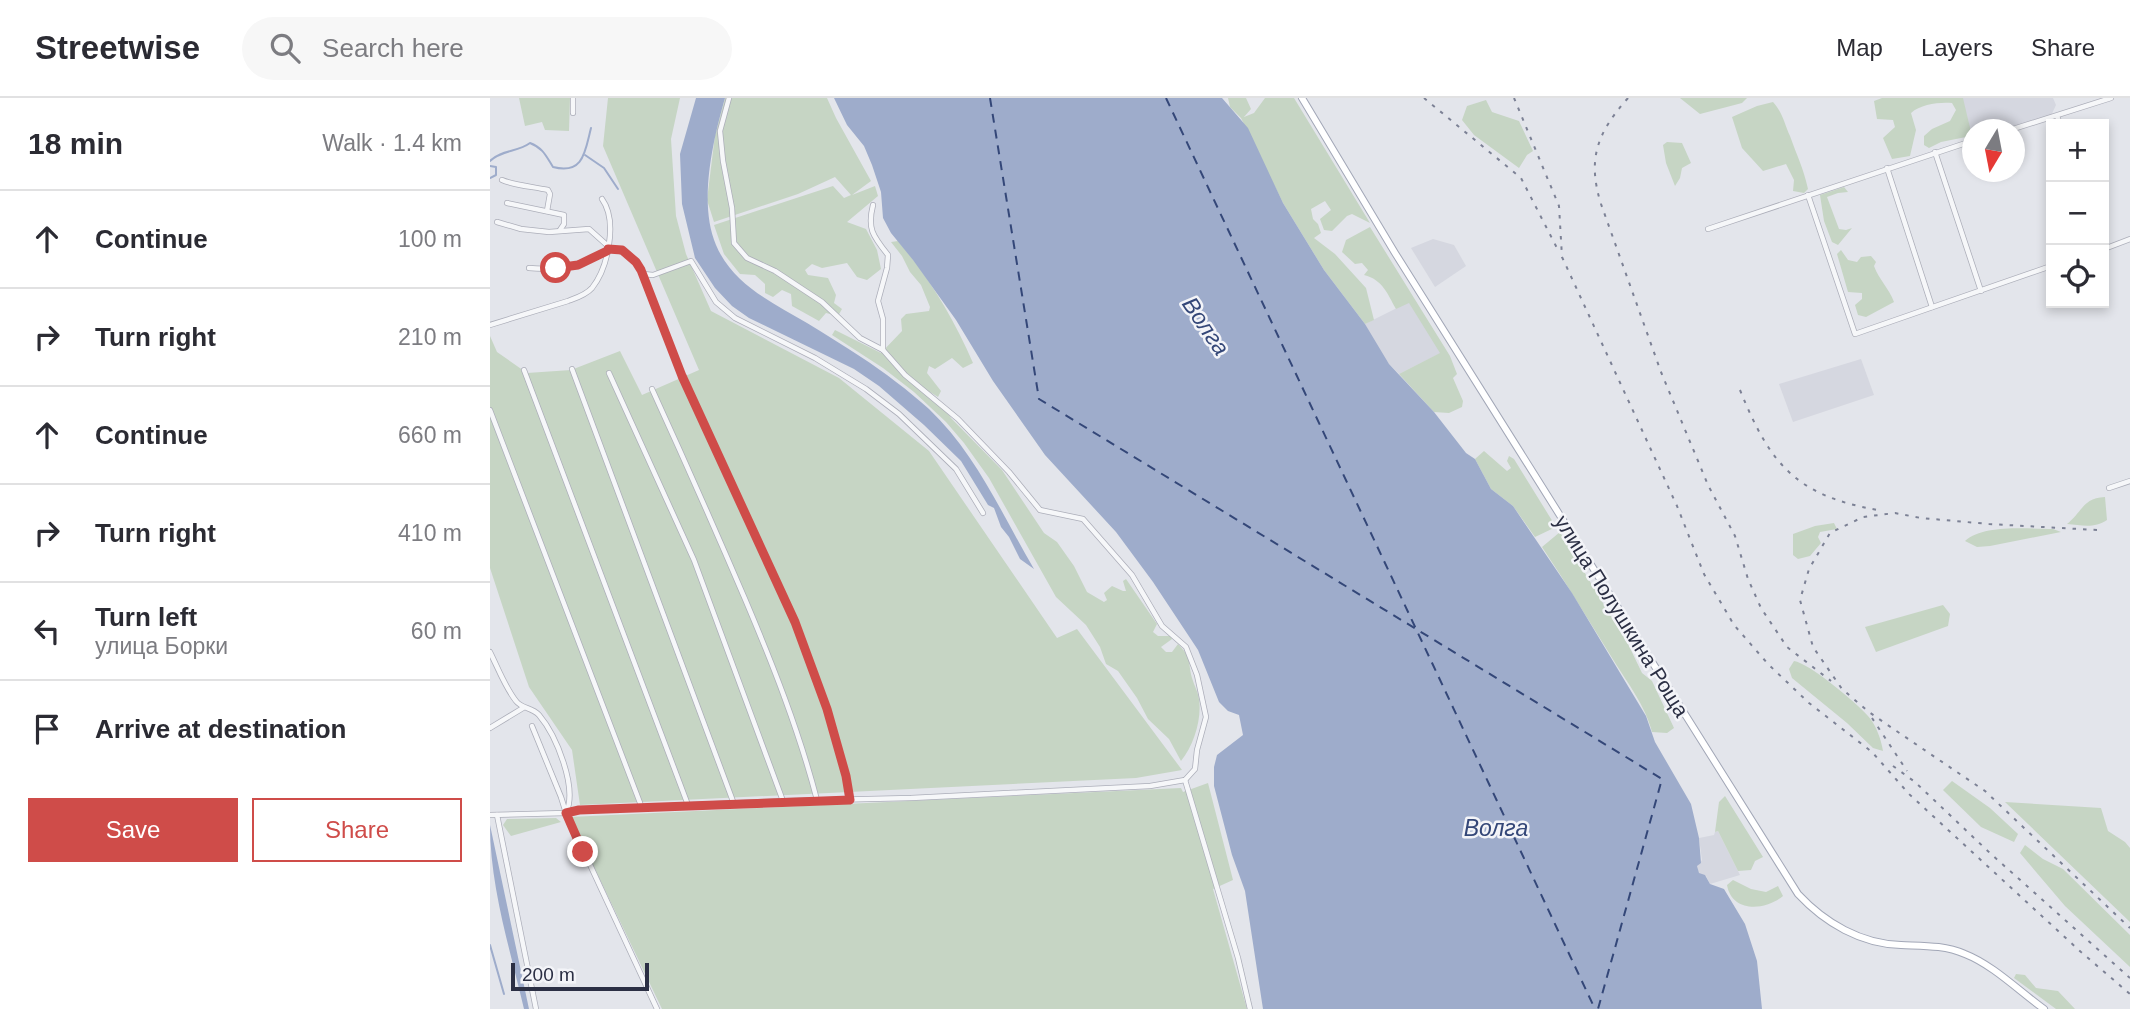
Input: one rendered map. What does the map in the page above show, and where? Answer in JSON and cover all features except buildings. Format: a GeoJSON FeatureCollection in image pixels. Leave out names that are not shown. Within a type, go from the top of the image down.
{"type":"FeatureCollection","features":[{"type":"Feature","properties":{"kind":"main road","name":"улица Полушкина Роща"},"geometry":{"type":"LineString","coordinates":[[1302,98],[1395,253],[1798,894],[1836,926],[1868,940],[1884,944],[1945,947],[1965,954],[1988,967],[2044,1009]]}},
{"type":"Feature","properties":{"kind":"street"},"geometry":{"type":"LineString","coordinates":[[573,98],[573,113]]}},
{"type":"Feature","properties":{"kind":"street"},"geometry":{"type":"LineString","coordinates":[[490,815],[1150,786],[1185,780],[1195,769],[1206,717],[1198,675],[1186,647],[1162,626],[1132,575],[1083,519],[1040,510],[1009,472],[958,419],[905,375],[883,350],[860,338],[822,302],[775,271],[747,258],[734,243],[732,208],[720,131],[729,98]]}},
{"type":"Feature","properties":{"kind":"street"},"geometry":{"type":"LineString","coordinates":[[2025,126],[2111,98]]}},
{"type":"Feature","properties":{"kind":"street"},"geometry":{"type":"LineString","coordinates":[[1709,229],[1962,144]]}},
{"type":"Feature","properties":{"kind":"street"},"geometry":{"type":"LineString","coordinates":[[1935,152],[1981,290]]}},
{"type":"Feature","properties":{"kind":"street"},"geometry":{"type":"LineString","coordinates":[[1887,168],[1932,307]]}},
{"type":"Feature","properties":{"kind":"street"},"geometry":{"type":"LineString","coordinates":[[502,180],[550,191],[547,211]]}},
{"type":"Feature","properties":{"kind":"street"},"geometry":{"type":"LineString","coordinates":[[1808,195],[1855,334],[2046,269]]}},
{"type":"Feature","properties":{"kind":"street"},"geometry":{"type":"LineString","coordinates":[[490,325],[580,296],[593,286],[612,233],[603,199]]}},
{"type":"Feature","properties":{"kind":"street"},"geometry":{"type":"LineString","coordinates":[[507,203],[564,215],[564,224],[560,231]]}},
{"type":"Feature","properties":{"kind":"street"},"geometry":{"type":"LineString","coordinates":[[873,205],[869,220],[873,236],[888,255],[878,301],[883,319],[883,350]]}},
{"type":"Feature","properties":{"kind":"street"},"geometry":{"type":"LineString","coordinates":[[497,222],[521,229],[589,229],[608,249]]}},
{"type":"Feature","properties":{"kind":"street"},"geometry":{"type":"LineString","coordinates":[[2109,247],[2130,239]]}},
{"type":"Feature","properties":{"kind":"street"},"geometry":{"type":"LineString","coordinates":[[529,268],[569,267],[608,249],[622,250],[636,262],[682,376],[795,622],[827,709],[850,800]]}},
{"type":"Feature","properties":{"kind":"street"},"geometry":{"type":"LineString","coordinates":[[643,274],[653,275],[691,261],[716,302],[735,318],[815,358],[866,389],[899,414],[956,469],[983,513]]}},
{"type":"Feature","properties":{"kind":"street"},"geometry":{"type":"LineString","coordinates":[[572,369],[734,804]]}},
{"type":"Feature","properties":{"kind":"street"},"geometry":{"type":"LineString","coordinates":[[524,370],[688,805]]}},
{"type":"Feature","properties":{"kind":"street"},"geometry":{"type":"LineString","coordinates":[[609,373],[694,560],[783,801]]}},
{"type":"Feature","properties":{"kind":"street"},"geometry":{"type":"LineString","coordinates":[[653,389],[779,679],[817,800]]}},
{"type":"Feature","properties":{"kind":"street"},"geometry":{"type":"LineString","coordinates":[[490,410],[642,808]]}},
{"type":"Feature","properties":{"kind":"street"},"geometry":{"type":"LineString","coordinates":[[2109,488],[2130,481]]}},
{"type":"Feature","properties":{"kind":"street"},"geometry":{"type":"LineString","coordinates":[[490,652],[516,701],[523,708],[533,710],[538,715],[553,738],[563,761],[569,793],[566,813]]}},
{"type":"Feature","properties":{"kind":"street"},"geometry":{"type":"LineString","coordinates":[[490,727],[523,708]]}},
{"type":"Feature","properties":{"kind":"street"},"geometry":{"type":"LineString","coordinates":[[531,726],[566,813],[657,1009]]}},
{"type":"Feature","properties":{"kind":"street"},"geometry":{"type":"LineString","coordinates":[[1185,780],[1238,958],[1250,1009]]}},
{"type":"Feature","properties":{"kind":"street"},"geometry":{"type":"LineString","coordinates":[[497,815],[536,1009]]}},
{"type":"Feature","properties":{"kind":"shaded area"},"geometry":{"type":"Polygon","coordinates":[[[1959,98],[2053,98],[2056,105],[2049,119],[2025,128],[2025,119],[1965,119],[1959,98]]]}},
{"type":"Feature","properties":{"kind":"shaded area"},"geometry":{"type":"Polygon","coordinates":[[[1433,239],[1454,245],[1466,266],[1435,287],[1411,248],[1433,239]]]}},
{"type":"Feature","properties":{"kind":"shaded area"},"geometry":{"type":"Polygon","coordinates":[[[1409,302],[1441,353],[1399,374],[1376,347],[1365,324],[1409,302]]]}},
{"type":"Feature","properties":{"kind":"shaded area"},"geometry":{"type":"Polygon","coordinates":[[[1861,359],[1874,395],[1793,422],[1779,384],[1861,359]]]}},
{"type":"Feature","properties":{"kind":"shaded area"},"geometry":{"type":"Polygon","coordinates":[[[1718,831],[1740,875],[1710,884],[1706,876],[1699,874],[1697,866],[1702,860],[1699,838],[1714,835],[1718,831]]]}},
{"type":"Feature","properties":{"kind":"green space"},"geometry":{"type":"Polygon","coordinates":[[[519,98],[570,98],[569,131],[545,130],[542,122],[525,126],[519,98]]]}},
{"type":"Feature","properties":{"kind":"green space"},"geometry":{"type":"Polygon","coordinates":[[[608,98],[680,98],[671,139],[676,216],[686,254],[711,311],[839,378],[929,451],[1057,638],[1077,629],[1182,770],[1136,778],[580,805],[572,750],[529,687],[490,568],[490,336],[497,352],[527,373],[571,370],[620,351],[642,395],[699,370],[603,146],[608,98]]]}},
{"type":"Feature","properties":{"kind":"green space"},"geometry":{"type":"Polygon","coordinates":[[[725,98],[827,98],[871,181],[852,195],[875,186],[878,196],[847,222],[866,229],[877,250],[881,269],[867,280],[857,277],[847,263],[822,268],[812,264],[805,270],[808,275],[828,278],[836,295],[834,303],[842,309],[838,316],[826,313],[819,321],[792,306],[791,294],[782,290],[773,297],[765,293],[765,284],[755,275],[740,274],[724,254],[714,225],[833,186],[844,198],[851,195],[835,177],[798,194],[714,222],[707,200],[715,135],[725,98]]]}},
{"type":"Feature","properties":{"kind":"green space"},"geometry":{"type":"Polygon","coordinates":[[[1228,98],[1246,98],[1251,109],[1244,117],[1254,113],[1265,98],[1294,98],[1370,223],[1352,214],[1332,231],[1324,230],[1320,219],[1331,210],[1325,201],[1311,209],[1321,233],[1314,238],[1335,254],[1366,288],[1374,320],[1365,324],[1324,270],[1283,203],[1241,118],[1230,107],[1228,98]]]}},
{"type":"Feature","properties":{"kind":"green space"},"geometry":{"type":"Polygon","coordinates":[[[1680,98],[1747,98],[1742,103],[1700,114],[1680,98]]]}},
{"type":"Feature","properties":{"kind":"green space"},"geometry":{"type":"Polygon","coordinates":[[[1882,98],[1963,98],[1968,119],[1962,119],[1962,138],[1941,142],[1929,148],[1924,145],[1924,136],[1950,121],[1956,110],[1952,103],[1936,103],[1915,110],[1911,113],[1916,130],[1910,156],[1892,159],[1883,138],[1895,127],[1893,120],[1877,119],[1874,101],[1882,98]]]}},
{"type":"Feature","properties":{"kind":"green space"},"geometry":{"type":"Polygon","coordinates":[[[1486,100],[1492,112],[1519,121],[1533,151],[1519,168],[1474,135],[1462,120],[1467,106],[1486,100]]]}},
{"type":"Feature","properties":{"kind":"green space"},"geometry":{"type":"Polygon","coordinates":[[[1773,102],[1783,118],[1802,168],[1808,189],[1804,193],[1793,191],[1794,180],[1786,164],[1763,171],[1742,148],[1732,117],[1773,102]]]}},
{"type":"Feature","properties":{"kind":"green space"},"geometry":{"type":"Polygon","coordinates":[[[1667,142],[1682,143],[1691,163],[1682,168],[1675,186],[1666,163],[1663,145],[1667,142]]]}},
{"type":"Feature","properties":{"kind":"green space"},"geometry":{"type":"Polygon","coordinates":[[[1844,187],[1848,192],[1827,197],[1839,229],[1852,228],[1838,245],[1832,242],[1824,221],[1820,195],[1844,187]]]}},
{"type":"Feature","properties":{"kind":"green space"},"geometry":{"type":"Polygon","coordinates":[[[1370,227],[1450,356],[1457,374],[1453,378],[1463,401],[1462,407],[1449,413],[1434,412],[1399,374],[1440,353],[1409,303],[1396,309],[1380,284],[1364,275],[1368,270],[1362,263],[1355,264],[1342,252],[1346,240],[1370,227]]]}},
{"type":"Feature","properties":{"kind":"green space"},"geometry":{"type":"Polygon","coordinates":[[[898,241],[940,299],[973,363],[963,368],[952,358],[935,369],[929,366],[927,373],[941,391],[938,397],[930,392],[927,396],[942,404],[951,418],[1002,470],[1044,533],[1057,542],[1074,566],[1087,592],[1104,602],[1107,600],[1104,593],[1112,586],[1126,591],[1123,581],[1126,579],[1157,624],[1153,632],[1158,636],[1170,636],[1172,639],[1161,647],[1166,652],[1172,652],[1178,644],[1188,657],[1200,707],[1193,740],[1181,761],[1169,739],[1148,719],[1118,671],[1106,664],[1100,647],[1086,625],[1056,597],[989,478],[964,443],[914,392],[832,335],[835,330],[881,353],[902,331],[901,319],[906,314],[929,311],[930,307],[921,285],[891,242],[898,241]]]}},
{"type":"Feature","properties":{"kind":"green space"},"geometry":{"type":"Polygon","coordinates":[[[1841,250],[1848,260],[1857,262],[1861,257],[1871,256],[1876,262],[1876,271],[1894,302],[1866,317],[1858,315],[1855,305],[1862,299],[1862,293],[1848,292],[1837,254],[1841,250]]]}},
{"type":"Feature","properties":{"kind":"green space"},"geometry":{"type":"Polygon","coordinates":[[[1484,451],[1507,471],[1511,468],[1507,461],[1509,456],[1514,459],[1556,527],[1535,537],[1513,506],[1491,489],[1475,459],[1484,451]]]}},
{"type":"Feature","properties":{"kind":"green space"},"geometry":{"type":"Polygon","coordinates":[[[2105,497],[2107,520],[2082,526],[2067,524],[2092,500],[2105,497]]]}},
{"type":"Feature","properties":{"kind":"green space"},"geometry":{"type":"Polygon","coordinates":[[[1834,523],[1837,529],[1820,532],[1818,537],[1821,543],[1810,556],[1798,559],[1793,555],[1793,534],[1834,523]]]}},
{"type":"Feature","properties":{"kind":"green space"},"geometry":{"type":"Polygon","coordinates":[[[2053,529],[2061,532],[1990,546],[1977,547],[1965,541],[1983,532],[1995,530],[2053,529]]]}},
{"type":"Feature","properties":{"kind":"green space"},"geometry":{"type":"Polygon","coordinates":[[[1560,532],[1629,646],[1642,673],[1652,681],[1674,728],[1667,733],[1652,732],[1636,695],[1542,547],[1560,532]]]}},
{"type":"Feature","properties":{"kind":"green space"},"geometry":{"type":"Polygon","coordinates":[[[1943,605],[1950,614],[1948,626],[1876,652],[1865,627],[1943,605]]]}},
{"type":"Feature","properties":{"kind":"green space"},"geometry":{"type":"Polygon","coordinates":[[[1794,661],[1821,676],[1862,710],[1876,728],[1883,751],[1873,748],[1792,678],[1789,669],[1794,661]]]}},
{"type":"Feature","properties":{"kind":"green space"},"geometry":{"type":"Polygon","coordinates":[[[1952,781],[1990,808],[2018,834],[2014,842],[1981,827],[1943,790],[1952,781]]]}},
{"type":"Feature","properties":{"kind":"green space"},"geometry":{"type":"Polygon","coordinates":[[[1208,783],[1233,880],[1213,889],[1247,1009],[662,1009],[570,817],[1181,788],[1183,792],[1208,783]]]}},
{"type":"Feature","properties":{"kind":"green space"},"geometry":{"type":"Polygon","coordinates":[[[1725,796],[1763,857],[1755,861],[1751,870],[1738,871],[1718,831],[1715,832],[1719,802],[1725,796]]]}},
{"type":"Feature","properties":{"kind":"green space"},"geometry":{"type":"Polygon","coordinates":[[[2005,802],[2101,808],[2108,831],[2130,848],[2130,922],[2005,802]]]}},
{"type":"Feature","properties":{"kind":"green space"},"geometry":{"type":"Polygon","coordinates":[[[556,818],[561,822],[511,836],[503,825],[507,819],[556,818]]]}},
{"type":"Feature","properties":{"kind":"green space"},"geometry":{"type":"Polygon","coordinates":[[[2025,845],[2043,859],[2063,869],[2130,935],[2130,967],[2065,906],[2020,853],[2025,845]]]}},
{"type":"Feature","properties":{"kind":"green space"},"geometry":{"type":"Polygon","coordinates":[[[1733,880],[1751,889],[1766,892],[1778,886],[1783,896],[1767,905],[1742,905],[1730,894],[1727,885],[1733,880]]]}},
{"type":"Feature","properties":{"kind":"green space"},"geometry":{"type":"Polygon","coordinates":[[[2016,974],[2025,975],[2036,988],[2058,991],[2075,1009],[2056,1009],[2014,978],[2016,974]]]}},
{"type":"Feature","properties":{"kind":"water"},"geometry":{"type":"Polygon","coordinates":[[[696,98],[725,98],[712,152],[708,191],[711,228],[723,259],[743,282],[767,300],[870,363],[929,409],[975,465],[1034,569],[1020,559],[1001,527],[994,508],[988,505],[961,461],[924,425],[879,386],[854,369],[749,318],[732,306],[715,288],[695,258],[682,204],[680,154],[696,98]]]}},
{"type":"Feature","properties":{"kind":"water","name":"Волга"},"geometry":{"type":"Polygon","coordinates":[[[834,98],[1222,98],[1248,128],[1283,203],[1324,270],[1365,324],[1389,364],[1434,412],[1466,453],[1475,459],[1491,489],[1513,506],[1572,593],[1646,716],[1655,742],[1691,804],[1699,838],[1699,873],[1705,875],[1710,884],[1724,889],[1745,924],[1757,961],[1762,1009],[1263,1009],[1245,891],[1232,855],[1214,786],[1217,755],[1243,735],[1239,715],[1228,711],[1219,702],[1198,650],[1153,582],[1116,532],[1045,455],[993,381],[956,320],[891,233],[883,218],[881,192],[864,146],[847,125],[834,98]]]}},
{"type":"Feature","properties":{"kind":"water"},"geometry":{"type":"Polygon","coordinates":[[[490,825],[529,1009],[524,1009],[502,918],[493,871],[490,825]]]}},
{"type":"Feature","properties":{"kind":"waterway"},"geometry":{"type":"LineString","coordinates":[[490,161],[530,143],[541,150],[553,167],[571,168],[585,153],[591,128]]}},
{"type":"Feature","properties":{"kind":"waterway"},"geometry":{"type":"LineString","coordinates":[[585,155],[604,168],[618,189]]}},
{"type":"Feature","properties":{"kind":"waterway"},"geometry":{"type":"LineString","coordinates":[[490,166],[496,167],[496,175],[490,178]]}},
{"type":"Feature","properties":{"kind":"waterway"},"geometry":{"type":"LineString","coordinates":[[490,945],[504,994]]}},
{"type":"Feature","properties":{"kind":"ferry route"},"geometry":{"type":"LineString","coordinates":[[990,98],[1039,399],[1662,779],[1598,1009]]}},
{"type":"Feature","properties":{"kind":"ferry route"},"geometry":{"type":"LineString","coordinates":[[1166,98],[1595,1009]]}},
{"type":"Feature","properties":{"kind":"railway"},"geometry":{"type":"LineString","coordinates":[[1424,98],[1521,178],[1558,250]]}},
{"type":"Feature","properties":{"kind":"railway"},"geometry":{"type":"LineString","coordinates":[[1514,98],[1559,206],[1562,257],[1677,506],[1704,574],[1734,625],[1768,664],[1809,703],[1872,752],[1909,794],[2130,994]]}},
{"type":"Feature","properties":{"kind":"railway"},"geometry":{"type":"LineString","coordinates":[[1628,98],[1609,123],[1598,147],[1595,173],[1601,204],[1661,372],[1708,485],[1735,536],[1748,579],[1761,608],[1787,647],[1831,681]]}},
{"type":"Feature","properties":{"kind":"railway"},"geometry":{"type":"LineString","coordinates":[[1740,390],[1763,438],[1775,457],[1790,472],[1826,496],[1878,510]]}},
{"type":"Feature","properties":{"kind":"railway"},"geometry":{"type":"LineString","coordinates":[[2097,530],[1989,524],[1895,513],[1863,517],[1830,533],[1809,569],[1800,600],[1813,647],[1842,689],[1869,712],[1985,791],[2130,928]]}},
{"type":"Feature","properties":{"kind":"railway"},"geometry":{"type":"LineString","coordinates":[[1872,718],[1907,771]]}},
{"type":"Feature","properties":{"kind":"railway"},"geometry":{"type":"LineString","coordinates":[[1893,766],[1915,782],[2130,978]]}},
{"type":"Feature","properties":{"kind":"route"},"geometry":{"type":"LineString","coordinates":[[556,268],[578,265],[608,249],[622,250],[641,270],[682,376],[795,622],[827,709],[850,800],[579,810],[566,813],[583,852]]}}]}
